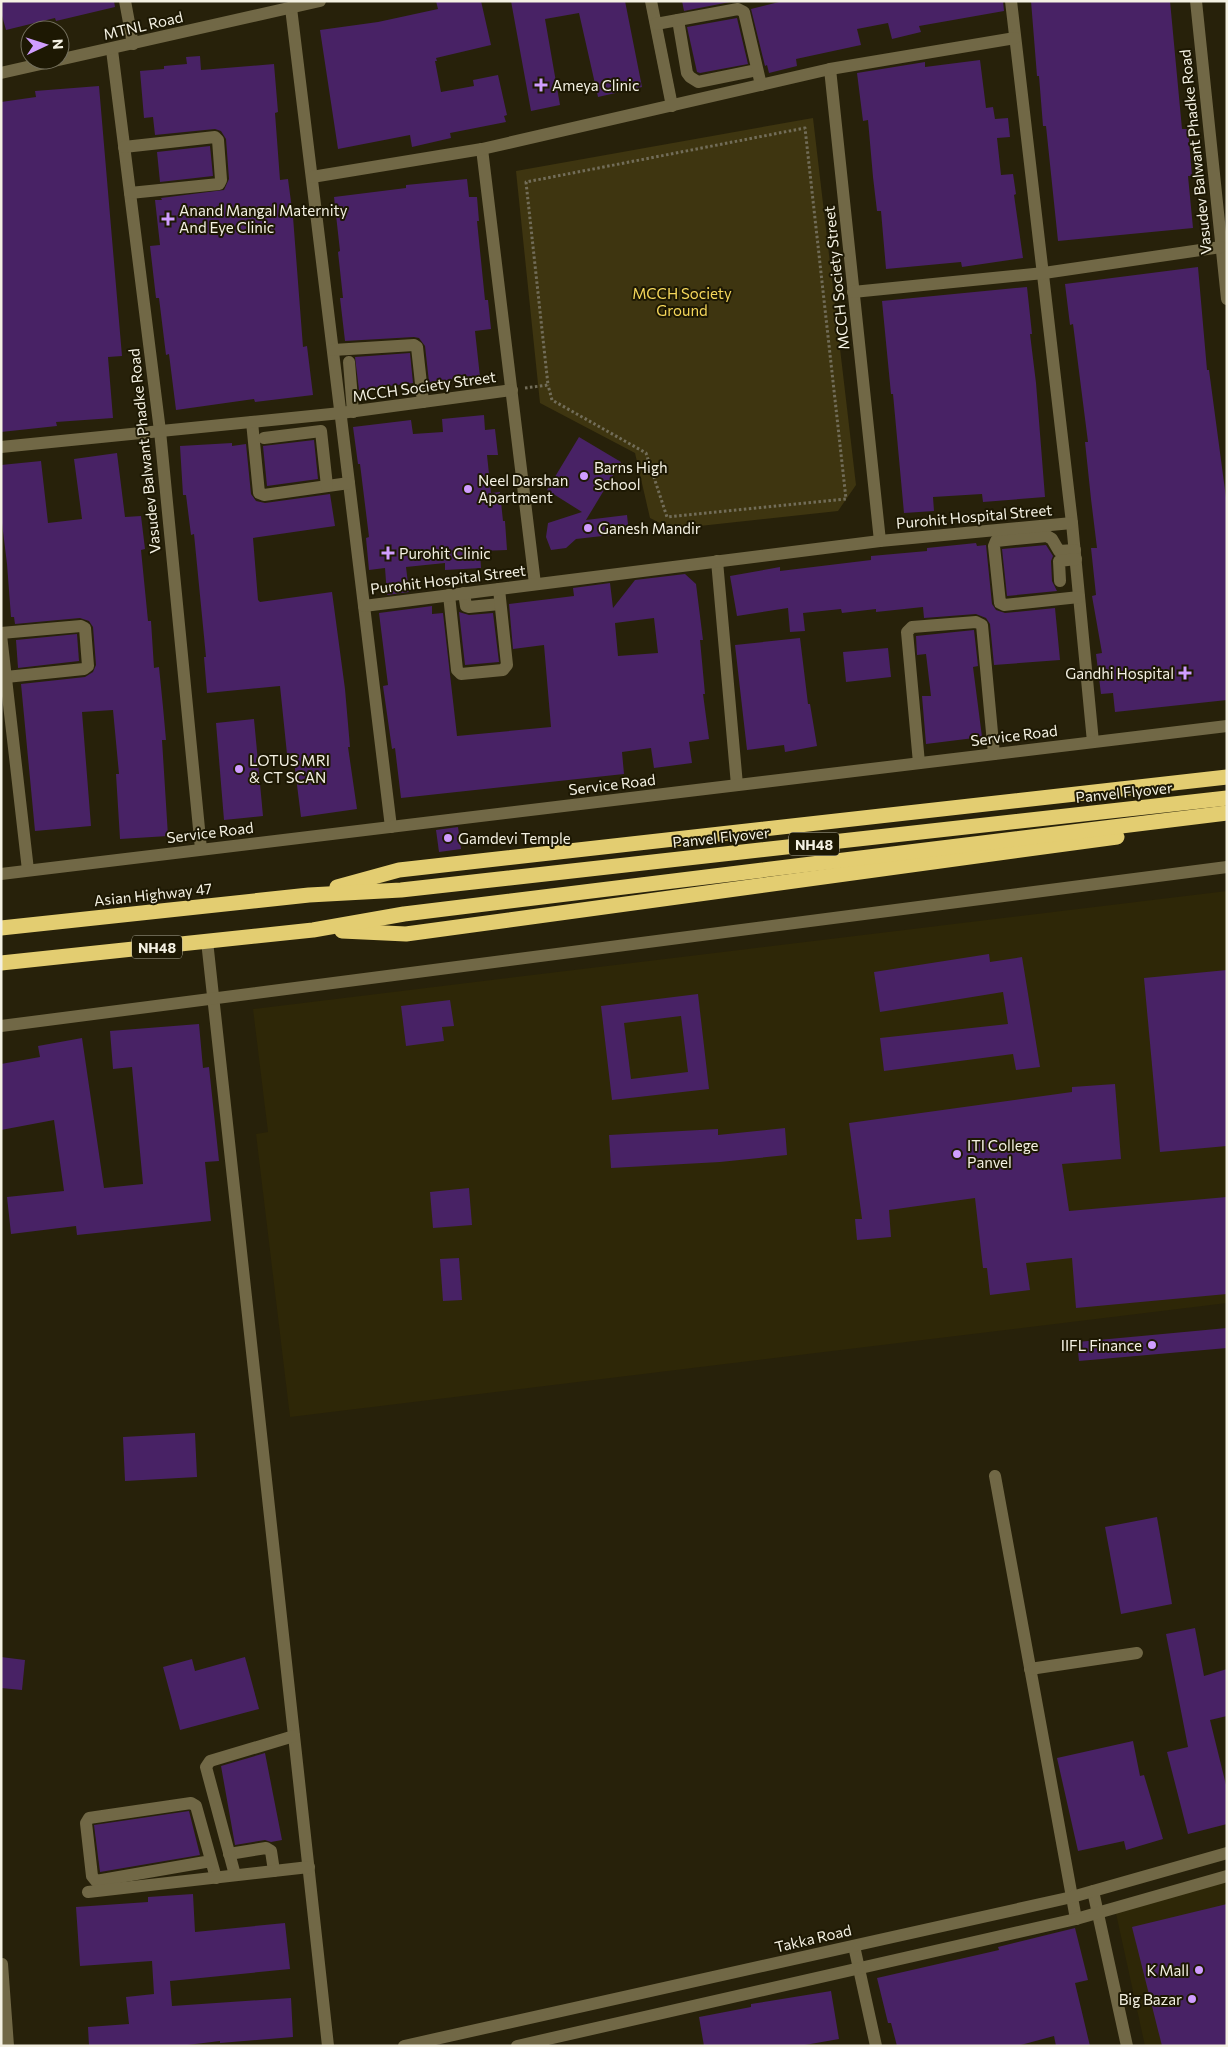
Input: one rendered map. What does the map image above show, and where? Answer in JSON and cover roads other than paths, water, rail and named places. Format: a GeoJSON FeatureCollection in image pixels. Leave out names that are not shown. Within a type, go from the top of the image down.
{"type":"FeatureCollection","features":[{"type":"Feature","properties":{"kind":"highway"},"geometry":{"type":"LineString","coordinates":[[309,895],[399,870],[1227,777]]}},
{"type":"Feature","properties":{"kind":"highway","name":"Panvel Flyover"},"geometry":{"type":"LineString","coordinates":[[309,895],[401,890],[1227,798]]}},
{"type":"Feature","properties":{"kind":"highway","name":"NH48"},"geometry":{"type":"LineString","coordinates":[[1,963],[313,930],[404,914],[1227,813]]}},
{"type":"Feature","properties":{"kind":"highway"},"geometry":{"type":"LineString","coordinates":[[313,930],[406,934],[1227,822]]}},
{"type":"Feature","properties":{"kind":"highway","name":"Asian Highway 47"},"geometry":{"type":"LineString","coordinates":[[1,928],[309,895]]}},
{"type":"Feature","properties":{"kind":"street"},"geometry":{"type":"LineString","coordinates":[[126,1],[133,44]]}},
{"type":"Feature","properties":{"kind":"street","name":"MTNL Road"},"geometry":{"type":"LineString","coordinates":[[1,73],[112,50],[277,6],[291,8],[320,1]]}},
{"type":"Feature","properties":{"kind":"street"},"geometry":{"type":"LineString","coordinates":[[651,1],[672,106]]}},
{"type":"Feature","properties":{"kind":"street"},"geometry":{"type":"LineString","coordinates":[[1011,1],[1072,523],[1093,742]]}},
{"type":"Feature","properties":{"kind":"street","name":"Vasudev Balwant Phadke Road"},"geometry":{"type":"LineString","coordinates":[[1196,1],[1227,299]]}},
{"type":"Feature","properties":{"kind":"street"},"geometry":{"type":"LineString","coordinates":[[291,8],[333,353],[350,412]]}},
{"type":"Feature","properties":{"kind":"street"},"geometry":{"type":"LineString","coordinates":[[656,24],[738,9],[744,12],[761,85]]}},
{"type":"Feature","properties":{"kind":"street"},"geometry":{"type":"LineString","coordinates":[[678,20],[687,73],[690,77],[698,82],[757,70]]}},
{"type":"Feature","properties":{"kind":"street"},"geometry":{"type":"LineString","coordinates":[[312,177],[482,150],[830,69],[1015,38]]}},
{"type":"Feature","properties":{"kind":"street"},"geometry":{"type":"LineString","coordinates":[[662,53],[683,49]]}},
{"type":"Feature","properties":{"kind":"street","name":"Vasudev Balwant Phadke Road"},"geometry":{"type":"LineString","coordinates":[[112,50],[160,431],[201,849]]}},
{"type":"Feature","properties":{"kind":"street","name":"MCCH Society Street"},"geometry":{"type":"LineString","coordinates":[[830,69],[880,541]]}},
{"type":"Feature","properties":{"kind":"street"},"geometry":{"type":"LineString","coordinates":[[720,77],[724,94]]}},
{"type":"Feature","properties":{"kind":"street"},"geometry":{"type":"LineString","coordinates":[[124,147],[215,137],[218,140],[221,180],[219,184],[130,193]]}},
{"type":"Feature","properties":{"kind":"street","name":"MCCH Society Street"},"geometry":{"type":"LineString","coordinates":[[482,150],[535,584]]}},
{"type":"Feature","properties":{"kind":"street"},"geometry":{"type":"LineString","coordinates":[[853,292],[1044,272],[1221,247]]}},
{"type":"Feature","properties":{"kind":"street"},"geometry":{"type":"LineString","coordinates":[[333,353],[351,354],[414,345],[417,347],[423,402]]}},
{"type":"Feature","properties":{"kind":"street"},"geometry":{"type":"LineString","coordinates":[[351,354],[354,396],[350,412],[342,429],[391,826]]}},
{"type":"Feature","properties":{"kind":"street","name":"MCCH Society Street"},"geometry":{"type":"LineString","coordinates":[[1,447],[350,412],[512,390]]}},
{"type":"Feature","properties":{"kind":"street"},"geometry":{"type":"LineString","coordinates":[[252,422],[259,493],[264,495],[349,484]]}},
{"type":"Feature","properties":{"kind":"street"},"geometry":{"type":"LineString","coordinates":[[264,438],[342,429]]}},
{"type":"Feature","properties":{"kind":"street"},"geometry":{"type":"LineString","coordinates":[[321,431],[327,486]]}},
{"type":"Feature","properties":{"kind":"street","name":"Purohit Hospital Street"},"geometry":{"type":"LineString","coordinates":[[880,541],[1000,535],[1072,523]]}},
{"type":"Feature","properties":{"kind":"street"},"geometry":{"type":"LineString","coordinates":[[1075,554],[1059,551],[1052,539],[1047,536],[1000,535],[994,546],[1000,603],[1004,605],[1079,597]]}},
{"type":"Feature","properties":{"kind":"street"},"geometry":{"type":"LineString","coordinates":[[535,584],[880,541]]}},
{"type":"Feature","properties":{"kind":"street"},"geometry":{"type":"LineString","coordinates":[[1060,581],[1059,561],[1075,554]]}},
{"type":"Feature","properties":{"kind":"street"},"geometry":{"type":"LineString","coordinates":[[717,561],[737,785]]}},
{"type":"Feature","properties":{"kind":"street","name":"Purohit Hospital Street"},"geometry":{"type":"LineString","coordinates":[[364,606],[535,584]]}},
{"type":"Feature","properties":{"kind":"street"},"geometry":{"type":"LineString","coordinates":[[449,595],[457,670],[461,674],[503,670],[507,665],[499,589]]}},
{"type":"Feature","properties":{"kind":"street"},"geometry":{"type":"LineString","coordinates":[[464,593],[466,606],[469,607],[500,604]]}},
{"type":"Feature","properties":{"kind":"street"},"geometry":{"type":"LineString","coordinates":[[919,763],[907,632],[912,627],[976,622],[982,625],[994,754]]}},
{"type":"Feature","properties":{"kind":"street"},"geometry":{"type":"LineString","coordinates":[[6,677],[84,669],[88,666],[85,628],[81,626],[1,634],[28,870]]}},
{"type":"Feature","properties":{"kind":"street","name":"Service Road"},"geometry":{"type":"LineString","coordinates":[[1,874],[1227,726]]}},
{"type":"Feature","properties":{"kind":"street"},"geometry":{"type":"LineString","coordinates":[[1,1026],[1227,867]]}},
{"type":"Feature","properties":{"kind":"street"},"geometry":{"type":"LineString","coordinates":[[207,941],[328,2046]]}},
{"type":"Feature","properties":{"kind":"street"},"geometry":{"type":"LineString","coordinates":[[995,1476],[1076,1919]]}},
{"type":"Feature","properties":{"kind":"street"},"geometry":{"type":"LineString","coordinates":[[1030,1669],[1137,1653]]}},
{"type":"Feature","properties":{"kind":"street"},"geometry":{"type":"LineString","coordinates":[[235,1875],[206,1767],[210,1761],[294,1736]]}},
{"type":"Feature","properties":{"kind":"street"},"geometry":{"type":"LineString","coordinates":[[93,1888],[86,1823],[89,1818],[192,1803],[196,1806],[216,1878]]}},
{"type":"Feature","properties":{"kind":"street"},"geometry":{"type":"LineString","coordinates":[[229,1854],[266,1848],[271,1851],[274,1871]]}},
{"type":"Feature","properties":{"kind":"street","name":"Takka Road"},"geometry":{"type":"LineString","coordinates":[[404,2046],[1072,1897],[1227,1853]]}},
{"type":"Feature","properties":{"kind":"street"},"geometry":{"type":"LineString","coordinates":[[93,1888],[212,1861]]}},
{"type":"Feature","properties":{"kind":"street"},"geometry":{"type":"LineString","coordinates":[[93,1888],[216,1878],[309,1867]]}},
{"type":"Feature","properties":{"kind":"street"},"geometry":{"type":"LineString","coordinates":[[517,2046],[1098,1914],[1227,1876]]}},
{"type":"Feature","properties":{"kind":"street"},"geometry":{"type":"LineString","coordinates":[[1093,1892],[1127,2046]]}},
{"type":"Feature","properties":{"kind":"street"},"geometry":{"type":"LineString","coordinates":[[854,1946],[876,2046]]}},
{"type":"Feature","properties":{"kind":"street"},"geometry":{"type":"LineString","coordinates":[[2,1964],[4,2023],[8,2046]]}},
{"type":"Feature","properties":{"kind":"place","name":"Ameya Clinic"},"geometry":{"type":"Point","coordinates":[541,85]}},
{"type":"Feature","properties":{"kind":"place","name":"Anand Mangal Maternity And Eye Clinic"},"geometry":{"type":"Point","coordinates":[168,219]}},
{"type":"Feature","properties":{"kind":"place","name":"Barns High School"},"geometry":{"type":"Point","coordinates":[584,476]}},
{"type":"Feature","properties":{"kind":"place","name":"Neel Darshan Apartment"},"geometry":{"type":"Point","coordinates":[468,489]}},
{"type":"Feature","properties":{"kind":"place","name":"Ganesh Mandir"},"geometry":{"type":"Point","coordinates":[588,528]}},
{"type":"Feature","properties":{"kind":"place","name":"Purohit Clinic"},"geometry":{"type":"Point","coordinates":[388,553]}},
{"type":"Feature","properties":{"kind":"place","name":"Gandhi Hospital"},"geometry":{"type":"Point","coordinates":[1185,673]}},
{"type":"Feature","properties":{"kind":"place","name":"LOTUS MRI & CT SCAN"},"geometry":{"type":"Point","coordinates":[239,769]}},
{"type":"Feature","properties":{"kind":"place","name":"Gamdevi Temple"},"geometry":{"type":"Point","coordinates":[448,838]}},
{"type":"Feature","properties":{"kind":"place","name":"ITI College Panvel"},"geometry":{"type":"Point","coordinates":[957,1154]}},
{"type":"Feature","properties":{"kind":"place","name":"IIFL Finance"},"geometry":{"type":"Point","coordinates":[1152,1345]}},
{"type":"Feature","properties":{"kind":"place","name":"K Mall"},"geometry":{"type":"Point","coordinates":[1199,1970]}},
{"type":"Feature","properties":{"kind":"place","name":"Big Bazar"},"geometry":{"type":"Point","coordinates":[1192,1999]}},
{"type":"Feature","properties":{"kind":"park label","name":"MCCH Society Ground"},"geometry":{"type":"Point","coordinates":[682,302]}}]}
